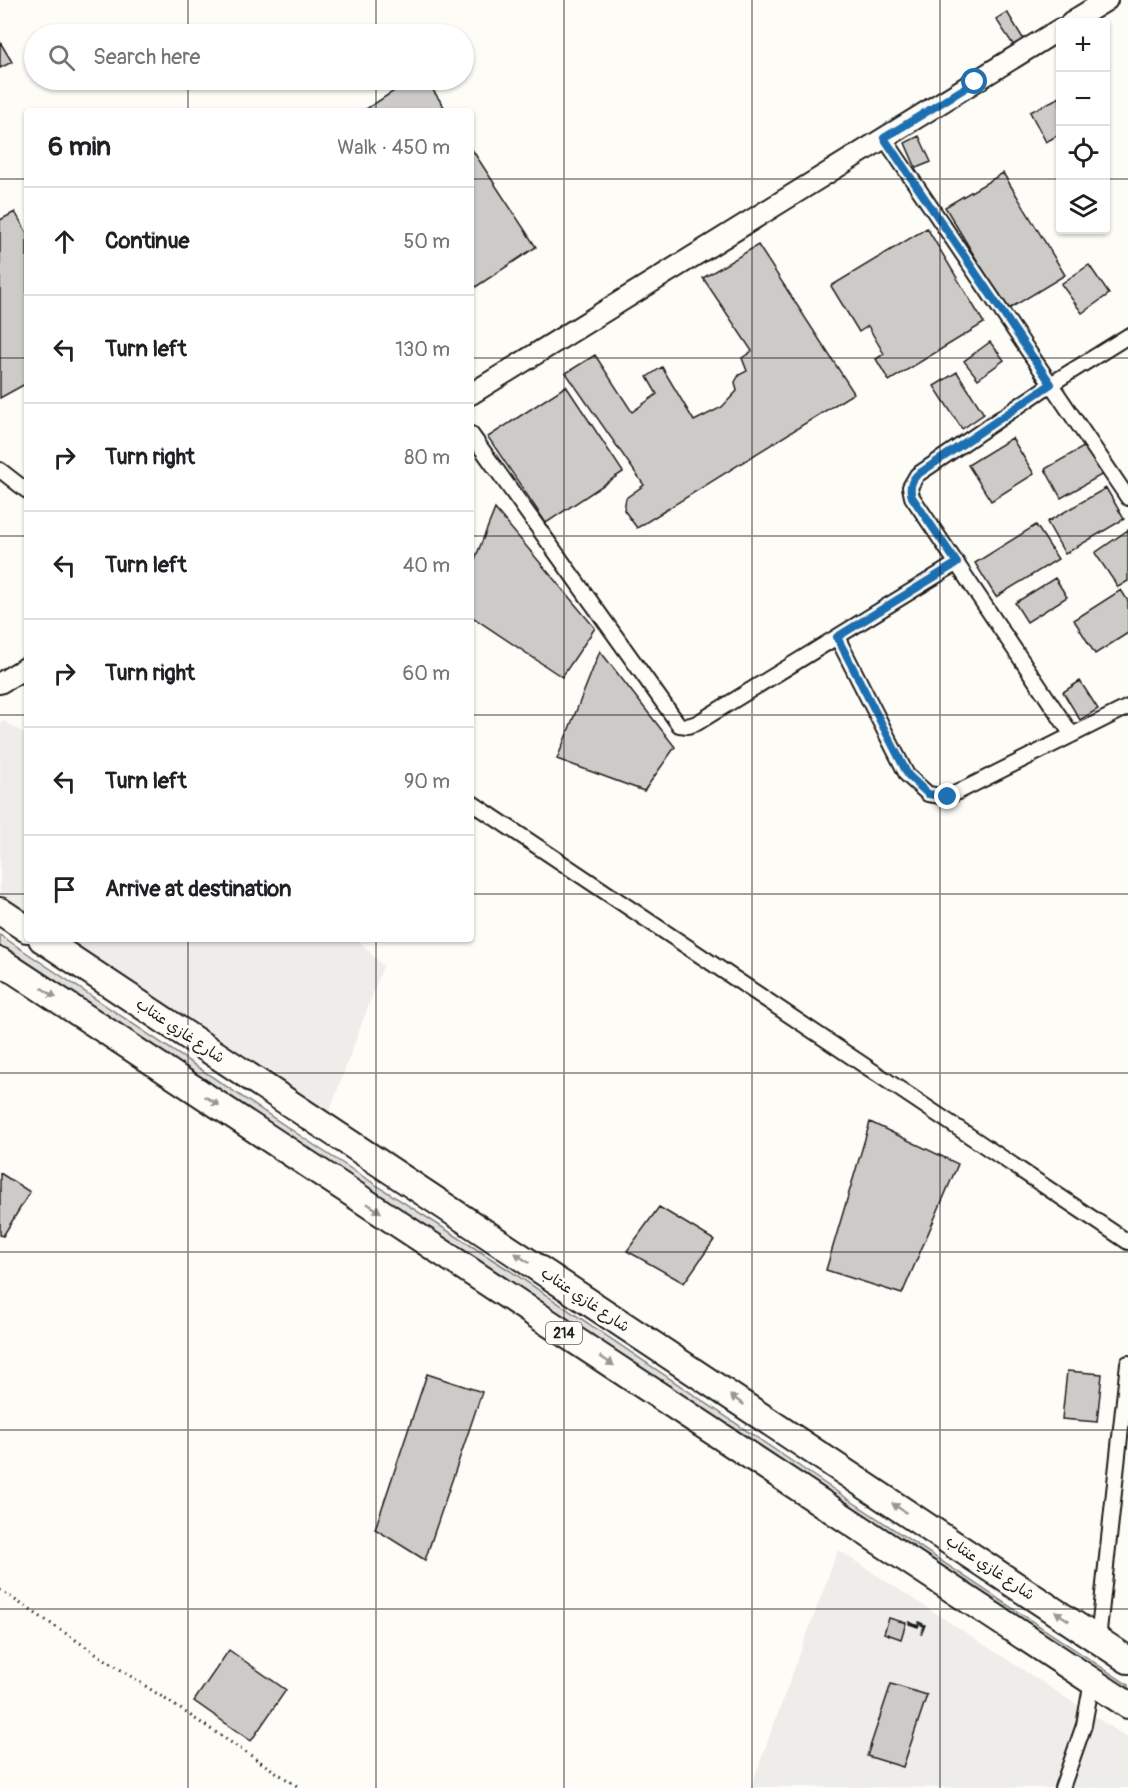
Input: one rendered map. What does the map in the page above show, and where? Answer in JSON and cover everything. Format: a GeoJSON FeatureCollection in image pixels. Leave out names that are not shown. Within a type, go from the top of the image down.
{"type":"FeatureCollection","features":[{"type":"Feature","properties":{"kind":"highway"},"geometry":{"type":"LineString","coordinates":[[0,911],[24,927]]}},
{"type":"Feature","properties":{"kind":"highway","name":"شارع غازي عنتاب"},"geometry":{"type":"LineString","coordinates":[[47,942],[1128,1660]]}},
{"type":"Feature","properties":{"kind":"highway","name":"214"},"geometry":{"type":"LineString","coordinates":[[0,961],[1128,1705]]}},
{"type":"Feature","properties":{"kind":"street"},"geometry":{"type":"LineString","coordinates":[[1078,18],[1107,0]]}},
{"type":"Feature","properties":{"kind":"street"},"geometry":{"type":"LineString","coordinates":[[474,392],[1056,31]]}},
{"type":"Feature","properties":{"kind":"street"},"geometry":{"type":"LineString","coordinates":[[884,138],[1128,498]]}},
{"type":"Feature","properties":{"kind":"street"},"geometry":{"type":"LineString","coordinates":[[1072,735],[910,492],[912,482],[917,475],[1051,384],[1128,336]]}},
{"type":"Feature","properties":{"kind":"street"},"geometry":{"type":"LineString","coordinates":[[474,438],[679,725],[688,726],[696,723],[957,563]]}},
{"type":"Feature","properties":{"kind":"street"},"geometry":{"type":"LineString","coordinates":[[0,470],[24,489]]}},
{"type":"Feature","properties":{"kind":"street"},"geometry":{"type":"LineString","coordinates":[[837,637],[908,775],[928,794],[948,797],[1128,707]]}},
{"type":"Feature","properties":{"kind":"street"},"geometry":{"type":"LineString","coordinates":[[0,683],[24,669]]}},
{"type":"Feature","properties":{"kind":"street"},"geometry":{"type":"LineString","coordinates":[[474,804],[1128,1242]]}},
{"type":"Feature","properties":{"kind":"street"},"geometry":{"type":"LineString","coordinates":[[1098,1640],[1128,1363]]}},
{"type":"Feature","properties":{"kind":"street"},"geometry":{"type":"LineString","coordinates":[[1062,1788],[1084,1725],[1092,1681]]}},
{"type":"Feature","properties":{"kind":"path"},"geometry":{"type":"LineString","coordinates":[[0,1590],[300,1788]]}},
{"type":"Feature","properties":{"kind":"shaded area"},"geometry":{"type":"Polygon","coordinates":[[[2,720],[24,733],[24,924],[0,909],[0,725],[2,720]]]}},
{"type":"Feature","properties":{"kind":"shaded area"},"geometry":{"type":"Polygon","coordinates":[[[0,935],[320,1149],[509,1270],[1128,1685],[1128,1693],[523,1289],[0,946],[0,935]]]}},
{"type":"Feature","properties":{"kind":"shaded area"},"geometry":{"type":"Polygon","coordinates":[[[53,942],[360,942],[383,966],[329,1113],[53,942]]]}},
{"type":"Feature","properties":{"kind":"shaded area"},"geometry":{"type":"Polygon","coordinates":[[[838,1550],[1128,1738],[1128,1788],[751,1787],[838,1550]]]}},
{"type":"Feature","properties":{"kind":"building"},"geometry":{"type":"Polygon","coordinates":[[[1007,12],[1024,40],[1014,46],[996,19],[1007,12]]]}},
{"type":"Feature","properties":{"kind":"building"},"geometry":{"type":"Polygon","coordinates":[[[0,42],[12,62],[0,68],[0,42]]]}},
{"type":"Feature","properties":{"kind":"building"},"geometry":{"type":"Polygon","coordinates":[[[396,90],[433,90],[445,108],[368,108],[396,90]]]}},
{"type":"Feature","properties":{"kind":"building"},"geometry":{"type":"Polygon","coordinates":[[[1056,99],[1056,136],[1046,142],[1030,112],[1056,99]]]}},
{"type":"Feature","properties":{"kind":"building"},"geometry":{"type":"Polygon","coordinates":[[[919,136],[931,162],[916,168],[905,143],[919,136]]]}},
{"type":"Feature","properties":{"kind":"building"},"geometry":{"type":"Polygon","coordinates":[[[474,153],[536,247],[474,288],[474,153]]]}},
{"type":"Feature","properties":{"kind":"building"},"geometry":{"type":"Polygon","coordinates":[[[1003,173],[1065,275],[1007,310],[945,207],[1003,173]]]}},
{"type":"Feature","properties":{"kind":"building"},"geometry":{"type":"Polygon","coordinates":[[[15,212],[24,228],[24,385],[0,398],[0,220],[15,212]]]}},
{"type":"Feature","properties":{"kind":"building"},"geometry":{"type":"Polygon","coordinates":[[[927,228],[984,323],[889,381],[876,359],[884,354],[868,326],[859,332],[831,286],[927,228]]]}},
{"type":"Feature","properties":{"kind":"building"},"geometry":{"type":"Polygon","coordinates":[[[758,245],[854,393],[637,528],[624,510],[626,498],[644,485],[566,373],[595,355],[632,412],[657,394],[647,377],[662,367],[694,421],[722,407],[737,391],[735,382],[739,375],[747,371],[742,358],[752,351],[703,278],[758,245]]]}},
{"type":"Feature","properties":{"kind":"building"},"geometry":{"type":"Polygon","coordinates":[[[1089,265],[1109,294],[1082,313],[1061,284],[1089,265]]]}},
{"type":"Feature","properties":{"kind":"building"},"geometry":{"type":"Polygon","coordinates":[[[990,342],[1004,360],[978,379],[964,361],[990,342]]]}},
{"type":"Feature","properties":{"kind":"building"},"geometry":{"type":"Polygon","coordinates":[[[957,372],[984,414],[962,429],[934,386],[957,372]]]}},
{"type":"Feature","properties":{"kind":"building"},"geometry":{"type":"Polygon","coordinates":[[[566,386],[623,472],[546,523],[488,437],[566,386]]]}},
{"type":"Feature","properties":{"kind":"building"},"geometry":{"type":"Polygon","coordinates":[[[1012,438],[1034,474],[991,501],[968,465],[1012,438]]]}},
{"type":"Feature","properties":{"kind":"building"},"geometry":{"type":"Polygon","coordinates":[[[1087,445],[1103,474],[1061,498],[1045,469],[1087,445]]]}},
{"type":"Feature","properties":{"kind":"building"},"geometry":{"type":"Polygon","coordinates":[[[1106,488],[1124,519],[1065,554],[1047,522],[1106,488]]]}},
{"type":"Feature","properties":{"kind":"building"},"geometry":{"type":"Polygon","coordinates":[[[495,509],[595,628],[562,677],[474,618],[474,562],[495,509]]]}},
{"type":"Feature","properties":{"kind":"building"},"geometry":{"type":"Polygon","coordinates":[[[1036,525],[1058,559],[996,597],[975,563],[1036,525]]]}},
{"type":"Feature","properties":{"kind":"building"},"geometry":{"type":"Polygon","coordinates":[[[1128,530],[1128,581],[1118,587],[1095,553],[1128,530]]]}},
{"type":"Feature","properties":{"kind":"building"},"geometry":{"type":"Polygon","coordinates":[[[1055,578],[1067,597],[1027,622],[1015,603],[1055,578]]]}},
{"type":"Feature","properties":{"kind":"building"},"geometry":{"type":"Polygon","coordinates":[[[1121,590],[1128,601],[1128,633],[1095,654],[1074,620],[1121,590]]]}},
{"type":"Feature","properties":{"kind":"building"},"geometry":{"type":"Polygon","coordinates":[[[600,651],[675,747],[644,791],[557,759],[600,651]]]}},
{"type":"Feature","properties":{"kind":"building"},"geometry":{"type":"Polygon","coordinates":[[[1080,681],[1098,709],[1080,720],[1063,692],[1080,681]]]}},
{"type":"Feature","properties":{"kind":"building"},"geometry":{"type":"Polygon","coordinates":[[[870,1122],[958,1164],[902,1294],[826,1270],[870,1122]]]}},
{"type":"Feature","properties":{"kind":"building"},"geometry":{"type":"Polygon","coordinates":[[[0,1173],[30,1192],[3,1236],[0,1235],[0,1173]]]}},
{"type":"Feature","properties":{"kind":"building"},"geometry":{"type":"Polygon","coordinates":[[[659,1207],[714,1240],[684,1283],[627,1251],[659,1207]]]}},
{"type":"Feature","properties":{"kind":"building"},"geometry":{"type":"Polygon","coordinates":[[[1067,1371],[1102,1374],[1097,1422],[1062,1419],[1067,1371]]]}},
{"type":"Feature","properties":{"kind":"building"},"geometry":{"type":"Polygon","coordinates":[[[427,1374],[482,1392],[425,1560],[375,1529],[427,1374]]]}},
{"type":"Feature","properties":{"kind":"building"},"geometry":{"type":"Polygon","coordinates":[[[889,1618],[906,1623],[901,1639],[884,1633],[889,1618]]]}},
{"type":"Feature","properties":{"kind":"building"},"geometry":{"type":"Polygon","coordinates":[[[909,1622],[918,1626],[919,1622],[925,1625],[921,1635],[924,1626],[919,1624],[918,1627],[909,1622]]]}},
{"type":"Feature","properties":{"kind":"building"},"geometry":{"type":"Polygon","coordinates":[[[229,1650],[286,1690],[251,1741],[194,1701],[229,1650]]]}},
{"type":"Feature","properties":{"kind":"building"},"geometry":{"type":"Polygon","coordinates":[[[891,1684],[927,1695],[903,1767],[867,1756],[891,1684]]]}},
{"type":"Feature","properties":{"kind":"route"},"geometry":{"type":"LineString","coordinates":[[948,797],[928,794],[908,775],[837,637],[957,563],[912,497],[910,487],[912,482],[917,475],[1051,384],[884,138],[975,82]]}}]}
